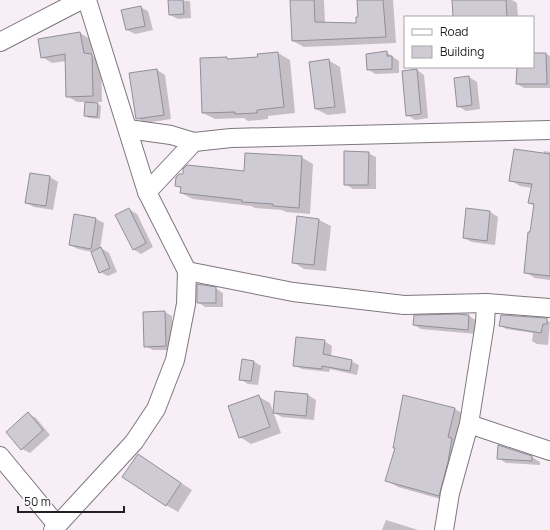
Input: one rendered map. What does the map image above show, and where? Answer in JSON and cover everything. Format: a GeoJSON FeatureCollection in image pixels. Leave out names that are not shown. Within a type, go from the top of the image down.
{"type":"FeatureCollection","features":[{"type":"Feature","properties":{"kind":"street"},"geometry":{"type":"LineString","coordinates":[[0,42],[81,0]]}},
{"type":"Feature","properties":{"kind":"street"},"geometry":{"type":"LineString","coordinates":[[0,456],[55,528],[134,442],[156,409],[175,360],[186,304],[187,271],[147,192],[86,0]]}},
{"type":"Feature","properties":{"kind":"street"},"geometry":{"type":"LineString","coordinates":[[128,129],[171,135],[194,142],[231,138],[550,130]]}},
{"type":"Feature","properties":{"kind":"street"},"geometry":{"type":"LineString","coordinates":[[147,192],[194,142]]}},
{"type":"Feature","properties":{"kind":"street"},"geometry":{"type":"LineString","coordinates":[[187,271],[293,292],[404,305],[486,303],[550,308]]}},
{"type":"Feature","properties":{"kind":"street"},"geometry":{"type":"LineString","coordinates":[[444,530],[450,493],[470,424],[485,323],[486,303]]}},
{"type":"Feature","properties":{"kind":"street"},"geometry":{"type":"LineString","coordinates":[[470,424],[550,451]]}},
{"type":"Feature","properties":{"kind":"building"},"geometry":{"type":"Polygon","coordinates":[[[168,0],[183,0],[184,14],[169,15],[168,0]]]}},
{"type":"Feature","properties":{"kind":"building"},"geometry":{"type":"Polygon","coordinates":[[[290,0],[314,0],[315,22],[356,23],[356,17],[358,17],[357,0],[383,0],[386,37],[292,41],[290,0]]]}},
{"type":"Feature","properties":{"kind":"building"},"geometry":{"type":"Polygon","coordinates":[[[452,0],[506,0],[507,16],[453,16],[452,0]]]}},
{"type":"Feature","properties":{"kind":"building"},"geometry":{"type":"Polygon","coordinates":[[[141,6],[145,26],[126,30],[121,10],[141,6]]]}},
{"type":"Feature","properties":{"kind":"building"},"geometry":{"type":"Polygon","coordinates":[[[80,32],[84,53],[92,54],[93,96],[66,97],[65,54],[41,58],[38,39],[80,32]]]}},
{"type":"Feature","properties":{"kind":"building"},"geometry":{"type":"Polygon","coordinates":[[[387,51],[387,56],[392,56],[392,69],[367,70],[366,54],[387,51]]]}},
{"type":"Feature","properties":{"kind":"building"},"geometry":{"type":"Polygon","coordinates":[[[278,52],[284,107],[257,110],[257,113],[202,113],[200,58],[227,57],[227,59],[258,57],[257,54],[278,52]]]}},
{"type":"Feature","properties":{"kind":"building"},"geometry":{"type":"Polygon","coordinates":[[[534,53],[546,53],[547,84],[516,84],[517,68],[534,68],[534,53]]]}},
{"type":"Feature","properties":{"kind":"building"},"geometry":{"type":"Polygon","coordinates":[[[329,59],[335,107],[315,109],[309,62],[329,59]]]}},
{"type":"Feature","properties":{"kind":"building"},"geometry":{"type":"Polygon","coordinates":[[[157,69],[164,115],[136,119],[129,73],[157,69]]]}},
{"type":"Feature","properties":{"kind":"building"},"geometry":{"type":"Polygon","coordinates":[[[417,69],[421,114],[406,116],[402,71],[417,69]]]}},
{"type":"Feature","properties":{"kind":"building"},"geometry":{"type":"Polygon","coordinates":[[[469,76],[472,105],[457,107],[454,78],[469,76]]]}},
{"type":"Feature","properties":{"kind":"building"},"geometry":{"type":"Polygon","coordinates":[[[85,102],[98,103],[97,117],[84,116],[85,102]]]}},
{"type":"Feature","properties":{"kind":"building"},"geometry":{"type":"Polygon","coordinates":[[[514,149],[550,154],[550,276],[524,273],[528,232],[530,232],[534,204],[528,203],[532,184],[509,181],[514,149]]]}},
{"type":"Feature","properties":{"kind":"building"},"geometry":{"type":"Polygon","coordinates":[[[344,151],[369,152],[368,185],[344,185],[344,151]]]}},
{"type":"Feature","properties":{"kind":"building"},"geometry":{"type":"Polygon","coordinates":[[[245,153],[302,156],[299,208],[273,206],[273,204],[242,202],[242,200],[180,193],[181,187],[175,186],[176,177],[179,174],[183,174],[183,169],[187,165],[244,171],[245,153]]]}},
{"type":"Feature","properties":{"kind":"building"},"geometry":{"type":"Polygon","coordinates":[[[30,173],[50,176],[46,206],[25,203],[30,173]]]}},
{"type":"Feature","properties":{"kind":"building"},"geometry":{"type":"Polygon","coordinates":[[[129,208],[146,243],[133,250],[115,215],[129,208]]]}},
{"type":"Feature","properties":{"kind":"building"},"geometry":{"type":"Polygon","coordinates":[[[466,208],[490,211],[487,241],[463,238],[466,208]]]}},
{"type":"Feature","properties":{"kind":"building"},"geometry":{"type":"Polygon","coordinates":[[[74,214],[96,218],[91,249],[69,245],[74,214]]]}},
{"type":"Feature","properties":{"kind":"building"},"geometry":{"type":"Polygon","coordinates":[[[297,216],[319,219],[314,265],[292,263],[297,216]]]}},
{"type":"Feature","properties":{"kind":"building"},"geometry":{"type":"Polygon","coordinates":[[[101,247],[110,268],[99,273],[91,252],[101,247]]]}},
{"type":"Feature","properties":{"kind":"building"},"geometry":{"type":"Polygon","coordinates":[[[197,284],[216,287],[216,303],[197,303],[197,284]]]}},
{"type":"Feature","properties":{"kind":"building"},"geometry":{"type":"Polygon","coordinates":[[[165,311],[166,346],[144,347],[143,312],[165,311]]]}},
{"type":"Feature","properties":{"kind":"building"},"geometry":{"type":"Polygon","coordinates":[[[414,315],[469,315],[468,330],[413,325],[414,315]]]}},
{"type":"Feature","properties":{"kind":"building"},"geometry":{"type":"Polygon","coordinates":[[[501,315],[547,318],[547,324],[543,324],[541,333],[499,326],[501,315]]]}},
{"type":"Feature","properties":{"kind":"building"},"geometry":{"type":"Polygon","coordinates":[[[296,337],[325,340],[323,354],[352,360],[350,371],[322,366],[322,369],[293,366],[296,337]]]}},
{"type":"Feature","properties":{"kind":"building"},"geometry":{"type":"Polygon","coordinates":[[[242,359],[254,361],[251,381],[239,380],[242,359]]]}},
{"type":"Feature","properties":{"kind":"building"},"geometry":{"type":"Polygon","coordinates":[[[275,391],[308,394],[306,416],[273,413],[275,391]]]}},
{"type":"Feature","properties":{"kind":"building"},"geometry":{"type":"Polygon","coordinates":[[[259,395],[270,427],[239,438],[228,406],[259,395]]]}},
{"type":"Feature","properties":{"kind":"building"},"geometry":{"type":"Polygon","coordinates":[[[403,395],[455,408],[448,437],[452,438],[448,462],[439,496],[385,481],[395,448],[393,448],[403,395]]]}},
{"type":"Feature","properties":{"kind":"building"},"geometry":{"type":"Polygon","coordinates":[[[28,412],[43,430],[21,450],[6,432],[28,412]]]}},
{"type":"Feature","properties":{"kind":"building"},"geometry":{"type":"Polygon","coordinates":[[[498,445],[532,456],[532,461],[497,459],[498,445]]]}},
{"type":"Feature","properties":{"kind":"building"},"geometry":{"type":"Polygon","coordinates":[[[138,454],[181,483],[166,506],[122,477],[138,454]]]}}]}
